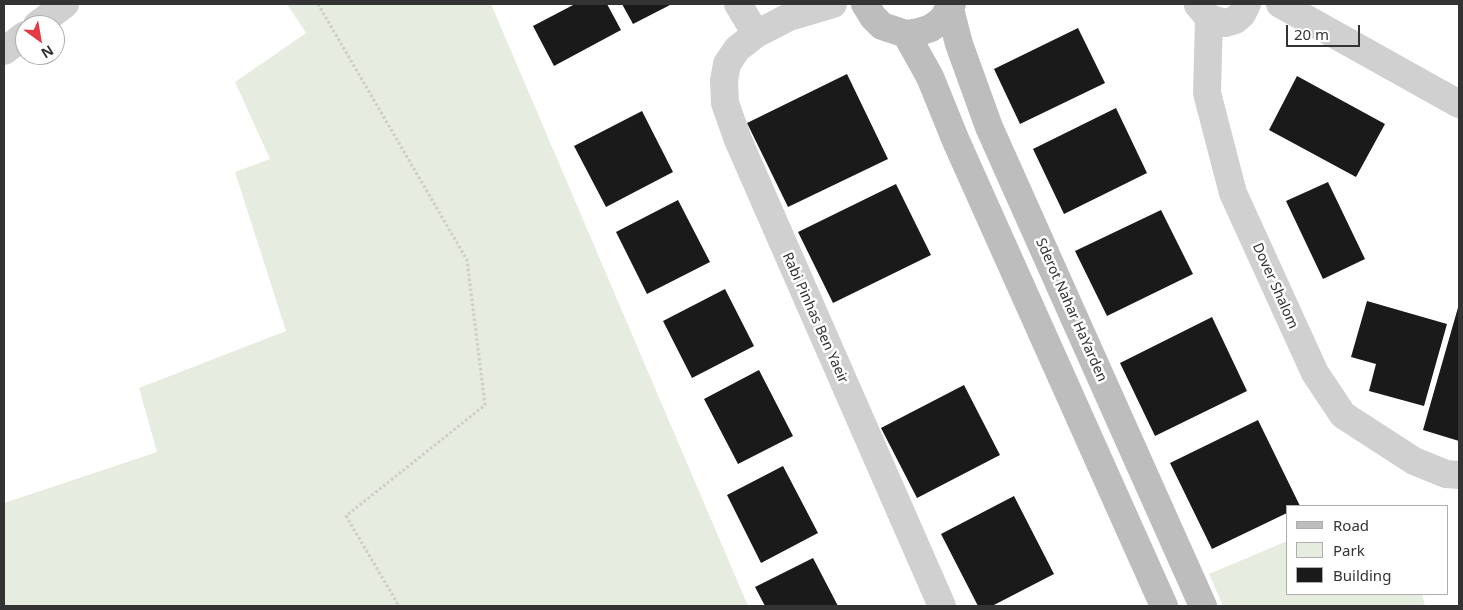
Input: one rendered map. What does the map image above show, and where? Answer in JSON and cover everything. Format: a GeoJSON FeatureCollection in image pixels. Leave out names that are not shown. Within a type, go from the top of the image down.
{"type":"FeatureCollection","features":[{"type":"Feature","properties":{"kind":"main road"},"geometry":{"type":"LineString","coordinates":[[869,11],[882,26],[906,34],[931,28],[951,6]]}},
{"type":"Feature","properties":{"kind":"main road","name":"Sderot Nahar HaYarden"},"geometry":{"type":"LineString","coordinates":[[951,6],[959,44],[989,127],[1203,606]]}},
{"type":"Feature","properties":{"kind":"main road"},"geometry":{"type":"LineString","coordinates":[[906,34],[930,77],[960,151],[1164,606]]}},
{"type":"Feature","properties":{"kind":"street"},"geometry":{"type":"LineString","coordinates":[[50,15],[65,4]]}},
{"type":"Feature","properties":{"kind":"street"},"geometry":{"type":"LineString","coordinates":[[738,4],[756,34]]}},
{"type":"Feature","properties":{"kind":"street"},"geometry":{"type":"LineString","coordinates":[[1203,11],[1225,23],[1235,20],[1242,14],[1247,4]]}},
{"type":"Feature","properties":{"kind":"street"},"geometry":{"type":"LineString","coordinates":[[1280,4],[1459,104]]}},
{"type":"Feature","properties":{"kind":"street","name":"Rabi Pinhas Ben Yaeir"},"geometry":{"type":"LineString","coordinates":[[869,11],[821,8],[789,17],[756,34],[737,49],[727,64],[724,81],[725,103],[730,121],[942,606]]}},
{"type":"Feature","properties":{"kind":"street","name":"Dover Shalom"},"geometry":{"type":"LineString","coordinates":[[1203,11],[1207,93],[1233,193],[1315,374],[1343,415],[1414,461],[1446,474],[1459,475]]}},
{"type":"Feature","properties":{"kind":"street"},"geometry":{"type":"LineString","coordinates":[[4,51],[15,43]]}},
{"type":"Feature","properties":{"kind":"path"},"geometry":{"type":"LineString","coordinates":[[318,4],[466,260],[485,405],[346,516],[399,606]]}},
{"type":"Feature","properties":{"kind":"green space"},"geometry":{"type":"Polygon","coordinates":[[[287,4],[491,4],[748,606],[4,606],[4,503],[157,452],[139,388],[286,331],[235,172],[270,159],[235,82],[306,33],[287,4]]]}},
{"type":"Feature","properties":{"kind":"green space"},"geometry":{"type":"Polygon","coordinates":[[[1286,541],[1286,595],[1422,595],[1425,606],[1223,606],[1209,574],[1286,541]]]}},
{"type":"Feature","properties":{"kind":"building"},"geometry":{"type":"Polygon","coordinates":[[[575,4],[607,4],[621,30],[554,66],[533,26],[575,4]]]}},
{"type":"Feature","properties":{"kind":"building"},"geometry":{"type":"Polygon","coordinates":[[[622,4],[672,4],[633,24],[622,4]]]}},
{"type":"Feature","properties":{"kind":"building"},"geometry":{"type":"Polygon","coordinates":[[[1078,28],[1105,83],[1020,124],[994,69],[1078,28]]]}},
{"type":"Feature","properties":{"kind":"building"},"geometry":{"type":"Polygon","coordinates":[[[847,74],[888,159],[788,207],[747,123],[847,74]]]}},
{"type":"Feature","properties":{"kind":"building"},"geometry":{"type":"Polygon","coordinates":[[[1297,76],[1385,124],[1356,177],[1269,130],[1297,76]]]}},
{"type":"Feature","properties":{"kind":"building"},"geometry":{"type":"Polygon","coordinates":[[[1116,108],[1147,173],[1064,214],[1033,149],[1116,108]]]}},
{"type":"Feature","properties":{"kind":"building"},"geometry":{"type":"Polygon","coordinates":[[[642,111],[673,172],[606,207],[574,146],[642,111]]]}},
{"type":"Feature","properties":{"kind":"building"},"geometry":{"type":"Polygon","coordinates":[[[1328,182],[1365,259],[1323,279],[1286,201],[1328,182]]]}},
{"type":"Feature","properties":{"kind":"building"},"geometry":{"type":"Polygon","coordinates":[[[896,184],[931,255],[833,303],[798,232],[896,184]]]}},
{"type":"Feature","properties":{"kind":"building"},"geometry":{"type":"Polygon","coordinates":[[[678,200],[710,262],[647,294],[616,232],[678,200]]]}},
{"type":"Feature","properties":{"kind":"building"},"geometry":{"type":"Polygon","coordinates":[[[1161,210],[1193,274],[1107,316],[1075,251],[1161,210]]]}},
{"type":"Feature","properties":{"kind":"building"},"geometry":{"type":"Polygon","coordinates":[[[725,289],[754,346],[692,378],[663,321],[725,289]]]}},
{"type":"Feature","properties":{"kind":"building"},"geometry":{"type":"Polygon","coordinates":[[[1367,301],[1447,324],[1424,406],[1369,391],[1376,364],[1351,357],[1367,301]]]}},
{"type":"Feature","properties":{"kind":"building"},"geometry":{"type":"Polygon","coordinates":[[[1459,304],[1459,441],[1423,430],[1459,304]]]}},
{"type":"Feature","properties":{"kind":"building"},"geometry":{"type":"Polygon","coordinates":[[[1212,317],[1247,391],[1155,436],[1120,363],[1212,317]]]}},
{"type":"Feature","properties":{"kind":"building"},"geometry":{"type":"Polygon","coordinates":[[[759,370],[793,436],[738,464],[704,399],[759,370]]]}},
{"type":"Feature","properties":{"kind":"building"},"geometry":{"type":"Polygon","coordinates":[[[964,385],[1000,455],[917,498],[881,428],[964,385]]]}},
{"type":"Feature","properties":{"kind":"building"},"geometry":{"type":"Polygon","coordinates":[[[1258,420],[1300,505],[1286,505],[1286,513],[1212,549],[1170,463],[1258,420]]]}},
{"type":"Feature","properties":{"kind":"building"},"geometry":{"type":"Polygon","coordinates":[[[783,466],[818,533],[761,563],[727,495],[783,466]]]}},
{"type":"Feature","properties":{"kind":"building"},"geometry":{"type":"Polygon","coordinates":[[[1014,496],[1054,574],[992,606],[978,606],[941,534],[1014,496]]]}},
{"type":"Feature","properties":{"kind":"building"},"geometry":{"type":"Polygon","coordinates":[[[813,558],[838,606],[765,606],[755,587],[813,558]]]}}]}
